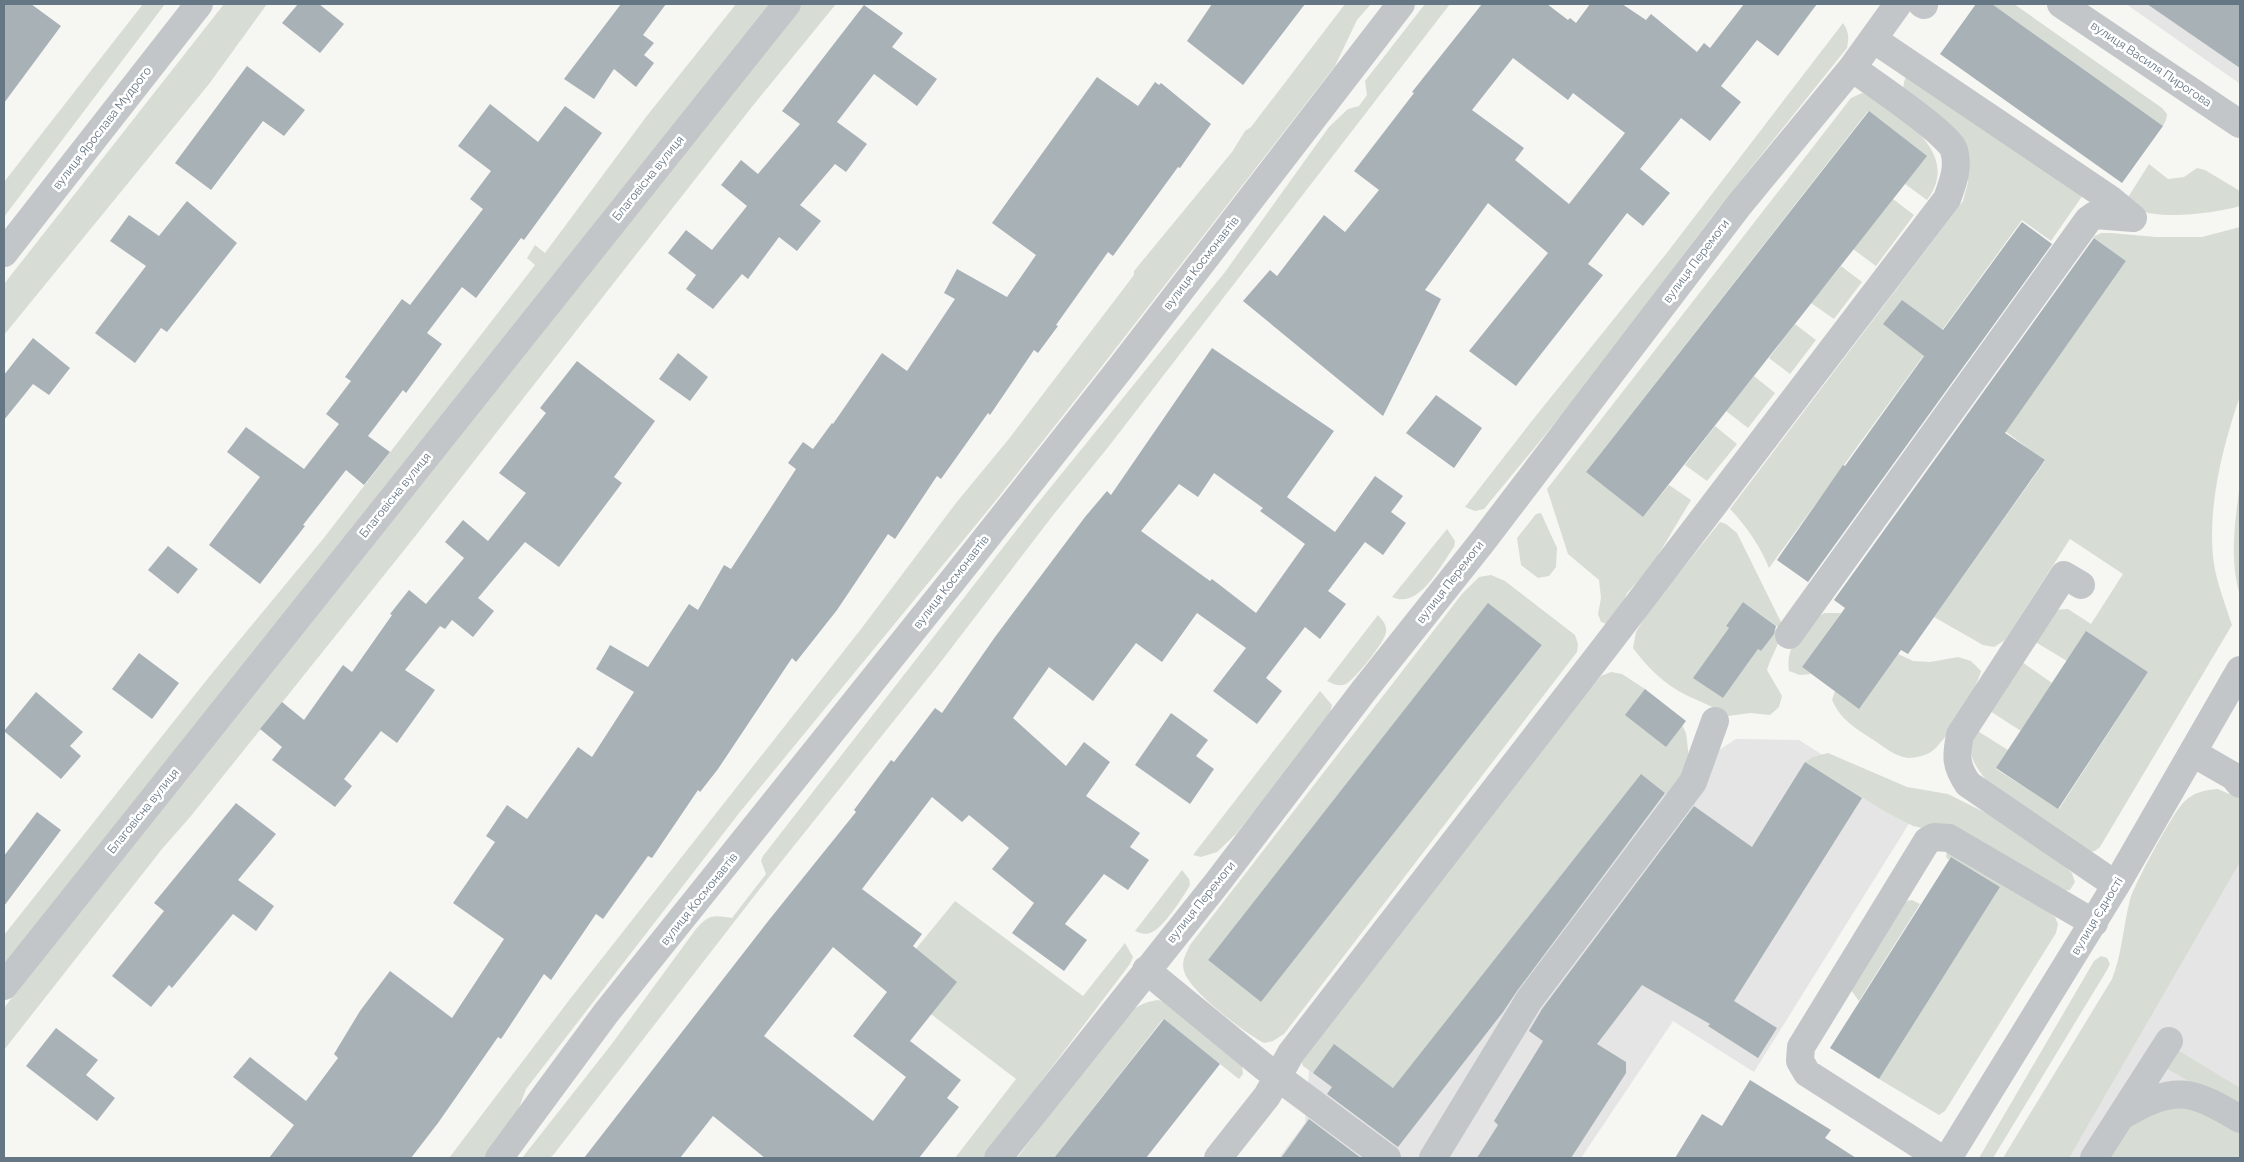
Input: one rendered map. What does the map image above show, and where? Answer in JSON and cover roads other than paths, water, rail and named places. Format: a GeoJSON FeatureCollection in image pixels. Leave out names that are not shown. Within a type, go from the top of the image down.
{"type":"FeatureCollection","features":[{"type":"Feature","properties":{"kind":"street","name":"вулиця Ярослава Мудрого"},"geometry":{"type":"LineString","coordinates":[[4,253],[199,4]]}},
{"type":"Feature","properties":{"kind":"street","name":"Благовісна вулиця"},"geometry":{"type":"LineString","coordinates":[[4,986],[787,4]]}},
{"type":"Feature","properties":{"kind":"street","name":"вулиця Космонавтів"},"geometry":{"type":"LineString","coordinates":[[499,1158],[606,1013],[1119,370],[1401,4]]}},
{"type":"Feature","properties":{"kind":"street","name":"вулиця Перемоги"},"geometry":{"type":"LineString","coordinates":[[998,1158],[1217,883],[1365,689],[1482,542],[1739,205],[1852,68],[1873,39],[1915,4]]}},
{"type":"Feature","properties":{"kind":"street","name":"вулиця Василя Пирогова"},"geometry":{"type":"LineString","coordinates":[[2061,4],[2240,124]]}},
{"type":"Feature","properties":{"kind":"street"},"geometry":{"type":"LineString","coordinates":[[1789,636],[2088,220],[2095,215],[2133,218],[2102,194],[1873,39]]}},
{"type":"Feature","properties":{"kind":"street"},"geometry":{"type":"LineString","coordinates":[[1218,1158],[1267,1096],[1297,1045],[1612,638],[1946,198],[1956,175],[1954,148],[1940,133],[1852,68]]}},
{"type":"Feature","properties":{"kind":"street"},"geometry":{"type":"LineString","coordinates":[[2081,585],[2064,574],[1960,735],[1956,756],[1961,773],[1968,784],[2116,886]]}},
{"type":"Feature","properties":{"kind":"street","name":"вулиця Єдності"},"geometry":{"type":"LineString","coordinates":[[1948,1158],[2094,923],[2240,670]]}},
{"type":"Feature","properties":{"kind":"street"},"geometry":{"type":"LineString","coordinates":[[1433,1158],[1529,1000],[1694,782],[1715,721]]}},
{"type":"Feature","properties":{"kind":"street"},"geometry":{"type":"LineString","coordinates":[[2193,752],[2232,776],[2240,784]]}},
{"type":"Feature","properties":{"kind":"street"},"geometry":{"type":"LineString","coordinates":[[1940,1158],[1807,1072],[1800,1061],[1801,1047],[1927,841],[1934,837],[1949,838],[2094,923]]}},
{"type":"Feature","properties":{"kind":"street"},"geometry":{"type":"LineString","coordinates":[[1146,970],[1277,1077],[1387,1158]]}},
{"type":"Feature","properties":{"kind":"street"},"geometry":{"type":"LineString","coordinates":[[2094,1158],[2169,1041]]}},
{"type":"Feature","properties":{"kind":"street"},"geometry":{"type":"LineString","coordinates":[[2121,1116],[2143,1103],[2164,1095],[2186,1094],[2208,1100],[2240,1119]]}}]}
